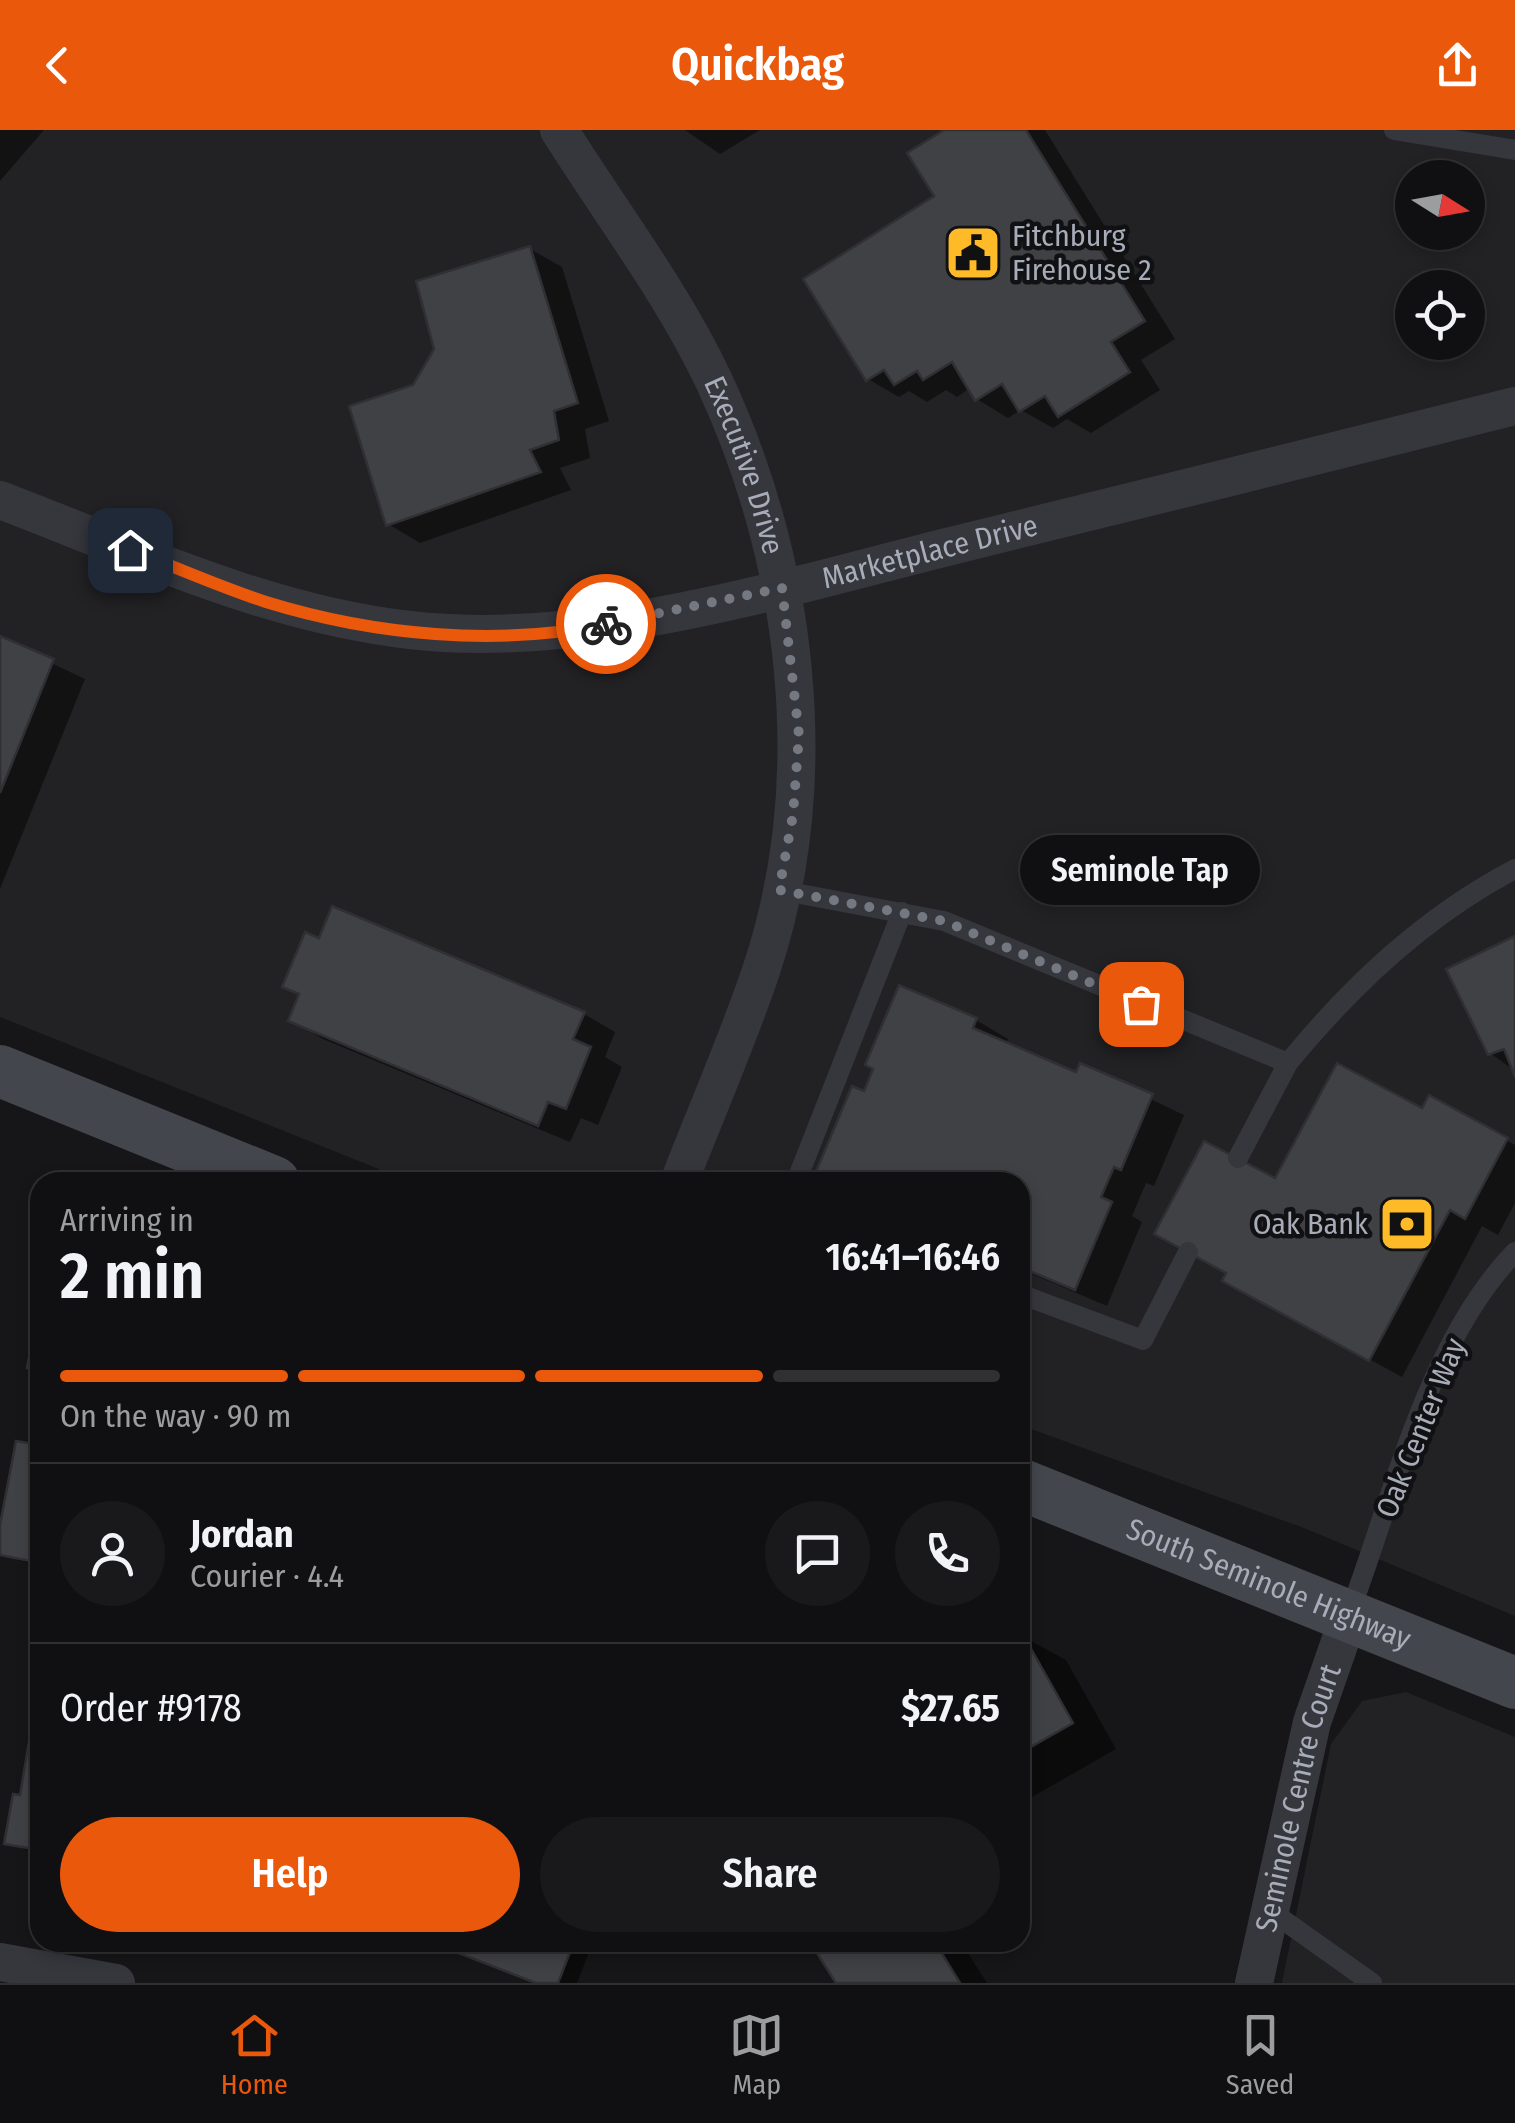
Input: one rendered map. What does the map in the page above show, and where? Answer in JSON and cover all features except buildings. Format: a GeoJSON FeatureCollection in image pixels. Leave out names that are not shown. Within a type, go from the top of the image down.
{"type":"FeatureCollection","features":[{"type":"Feature","properties":{"kind":"street","name":"Executive Drive"},"geometry":{"type":"LineString","coordinates":[[559,130],[640,252],[712,378],[744,453],[782,588],[799,735],[793,815],[762,968],[682,1172]]}},
{"type":"Feature","properties":{"kind":"street","name":"Marketplace Drive"},"geometry":{"type":"LineString","coordinates":[[0,500],[268,602],[413,631],[503,636],[592,627],[782,588],[1515,406]]}},
{"type":"Feature","properties":{"kind":"street"},"geometry":{"type":"LineString","coordinates":[[0,1071],[249,1172]]}},
{"type":"Feature","properties":{"kind":"street","name":"South Seminole Highway"},"geometry":{"type":"LineString","coordinates":[[1030,1488],[1515,1683]]}},
{"type":"Feature","properties":{"kind":"street","name":"Seminole Centre Court"},"geometry":{"type":"LineString","coordinates":[[1254,1983],[1312,1722],[1348,1616]]}},
{"type":"Feature","properties":{"kind":"street"},"geometry":{"type":"LineString","coordinates":[[0,1962],[116,1983]]}},
{"type":"Feature","properties":{"kind":"lane"},"geometry":{"type":"LineString","coordinates":[[1394,130],[1515,150]]}},
{"type":"Feature","properties":{"kind":"lane"},"geometry":{"type":"LineString","coordinates":[[1238,1158],[1288,1062],[1338,1001],[1398,948],[1515,869]]}},
{"type":"Feature","properties":{"kind":"lane"},"geometry":{"type":"LineString","coordinates":[[779,890],[944,921],[1288,1062]]}},
{"type":"Feature","properties":{"kind":"lane"},"geometry":{"type":"LineString","coordinates":[[800,1172],[902,912]]}},
{"type":"Feature","properties":{"kind":"lane"},"geometry":{"type":"LineString","coordinates":[[1030,1298],[1143,1340],[1188,1252]]}},
{"type":"Feature","properties":{"kind":"lane","name":"Oak Center Way"},"geometry":{"type":"LineString","coordinates":[[1348,1616],[1445,1357],[1470,1310],[1515,1252]]}},
{"type":"Feature","properties":{"kind":"lane"},"geometry":{"type":"LineString","coordinates":[[1272,1912],[1372,1983]]}},
{"type":"Feature","properties":{"kind":"shaded area"},"geometry":{"type":"Polygon","coordinates":[[[0,130],[1515,130],[1515,1616],[1304,1528],[1030,1429],[1030,1172],[386,1172],[0,1017],[0,130]]]}},
{"type":"Feature","properties":{"kind":"shaded area"},"geometry":{"type":"Polygon","coordinates":[[[1406,1692],[1515,1737],[1515,1983],[1282,1983],[1331,1744],[1362,1701],[1406,1692]]]}},
{"type":"Feature","properties":{"kind":"way so far"},"geometry":{"type":"LineString","coordinates":[[606,624],[782,588],[799,735],[793,815],[779,890],[944,921],[1141,1004]]}},
{"type":"Feature","properties":{"kind":"place","name":"Fitchburg Firehouse 2"},"geometry":{"type":"Point","coordinates":[973,253]}},
{"type":"Feature","properties":{"kind":"place","name":"Seminole Tap"},"geometry":{"type":"Point","coordinates":[1141,1004]}},
{"type":"Feature","properties":{"kind":"place","name":"Oak Bank"},"geometry":{"type":"Point","coordinates":[1407,1224]}},
{"type":"Feature","properties":{"kind":"route"},"geometry":{"type":"LineString","coordinates":[[130,550],[268,602],[361,624],[503,636],[606,624]]}}]}
